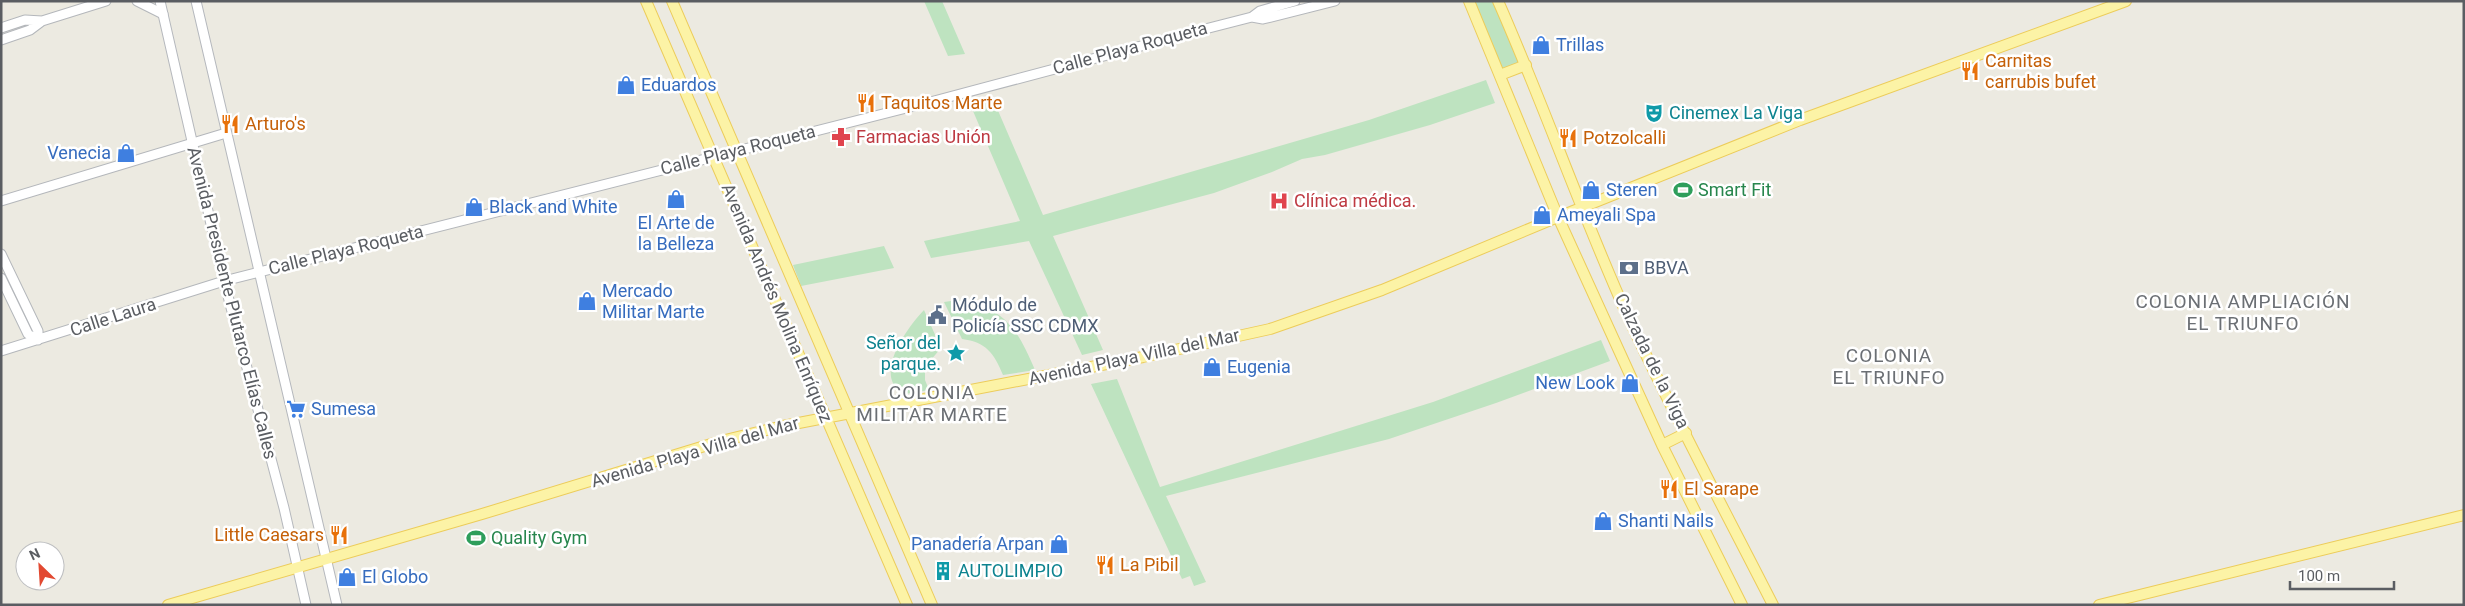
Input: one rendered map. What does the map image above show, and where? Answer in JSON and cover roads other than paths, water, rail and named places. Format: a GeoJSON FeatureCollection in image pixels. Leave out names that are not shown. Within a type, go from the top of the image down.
{"type":"FeatureCollection","features":[{"type":"Feature","properties":{"kind":"main road","name":"Avenida Andrés Molina Enríquez"},"geometry":{"type":"LineString","coordinates":[[646,1],[907,605]]}},
{"type":"Feature","properties":{"kind":"main road","name":"Avenida Andrés Molina Enríquez"},"geometry":{"type":"LineString","coordinates":[[672,1],[932,605]]}},
{"type":"Feature","properties":{"kind":"main road","name":"Calzada de la Viga"},"geometry":{"type":"LineString","coordinates":[[1470,1],[1558,217],[1662,444],[1742,605]]}},
{"type":"Feature","properties":{"kind":"main road","name":"Calzada de la Viga"},"geometry":{"type":"LineString","coordinates":[[1498,1],[1526,65],[1581,208],[1628,317],[1773,605]]}},
{"type":"Feature","properties":{"kind":"main road","name":"Avenida Playa Villa del Mar"},"geometry":{"type":"LineString","coordinates":[[168,605],[721,441],[827,417],[1143,357],[1270,329],[1382,290],[1800,120],[2126,1]]}},
{"type":"Feature","properties":{"kind":"main road"},"geometry":{"type":"LineString","coordinates":[[1500,75],[1526,65]]}},
{"type":"Feature","properties":{"kind":"main road"},"geometry":{"type":"LineString","coordinates":[[1662,444],[1686,433]]}},
{"type":"Feature","properties":{"kind":"main road"},"geometry":{"type":"LineString","coordinates":[[2099,605],[2464,515]]}},
{"type":"Feature","properties":{"kind":"street"},"geometry":{"type":"LineString","coordinates":[[1,40],[30,30],[42,21],[106,1]]}},
{"type":"Feature","properties":{"kind":"street"},"geometry":{"type":"LineString","coordinates":[[137,1],[163,14]]}},
{"type":"Feature","properties":{"kind":"street","name":"Avenida Presidente Plutarco Elías Calles"},"geometry":{"type":"LineString","coordinates":[[160,1],[224,281],[298,567],[306,605]]}},
{"type":"Feature","properties":{"kind":"street","name":"Avenida Presidente Plutarco Elías Calles"},"geometry":{"type":"LineString","coordinates":[[196,1],[337,605]]}},
{"type":"Feature","properties":{"kind":"street","name":"Calle Playa Roqueta"},"geometry":{"type":"LineString","coordinates":[[224,281],[1252,17],[1260,11],[1295,1]]}},
{"type":"Feature","properties":{"kind":"street","name":"Calle Playa Roqueta"},"geometry":{"type":"LineString","coordinates":[[1252,17],[1263,19],[1335,1]]}},
{"type":"Feature","properties":{"kind":"street"},"geometry":{"type":"LineString","coordinates":[[1,28],[25,20],[42,21]]}},
{"type":"Feature","properties":{"kind":"street"},"geometry":{"type":"LineString","coordinates":[[1,200],[226,133]]}},
{"type":"Feature","properties":{"kind":"street"},"geometry":{"type":"LineString","coordinates":[[1,254],[38,331],[38,340]]}},
{"type":"Feature","properties":{"kind":"street"},"geometry":{"type":"LineString","coordinates":[[1,278],[28,334],[38,340]]}},
{"type":"Feature","properties":{"kind":"street","name":"Calle Laura"},"geometry":{"type":"LineString","coordinates":[[1,351],[224,281]]}},
{"type":"Feature","properties":{"kind":"place","name":"Trillas"},"geometry":{"type":"Point","coordinates":[1541,45]}},
{"type":"Feature","properties":{"kind":"place","name":"Carnitas carrubis bufet"},"geometry":{"type":"Point","coordinates":[1970,71]}},
{"type":"Feature","properties":{"kind":"place","name":"Eduardos"},"geometry":{"type":"Point","coordinates":[626,85]}},
{"type":"Feature","properties":{"kind":"place","name":"Taquitos Marte"},"geometry":{"type":"Point","coordinates":[866,103]}},
{"type":"Feature","properties":{"kind":"place","name":"Cinemex La Viga"},"geometry":{"type":"Point","coordinates":[1654,113]}},
{"type":"Feature","properties":{"kind":"place","name":"Arturo's"},"geometry":{"type":"Point","coordinates":[230,124]}},
{"type":"Feature","properties":{"kind":"place","name":"Farmacias Unión"},"geometry":{"type":"Point","coordinates":[841,137]}},
{"type":"Feature","properties":{"kind":"place","name":"Potzolcalli"},"geometry":{"type":"Point","coordinates":[1568,138]}},
{"type":"Feature","properties":{"kind":"place","name":"Venecia"},"geometry":{"type":"Point","coordinates":[126,153]}},
{"type":"Feature","properties":{"kind":"place","name":"Steren"},"geometry":{"type":"Point","coordinates":[1591,190]}},
{"type":"Feature","properties":{"kind":"place","name":"Smart Fit"},"geometry":{"type":"Point","coordinates":[1683,190]}},
{"type":"Feature","properties":{"kind":"place","name":"El Arte de la Belleza"},"geometry":{"type":"Point","coordinates":[676,199]}},
{"type":"Feature","properties":{"kind":"place","name":"Clínica médica."},"geometry":{"type":"Point","coordinates":[1279,201]}},
{"type":"Feature","properties":{"kind":"place","name":"Black and White"},"geometry":{"type":"Point","coordinates":[474,207]}},
{"type":"Feature","properties":{"kind":"place","name":"Ameyali Spa"},"geometry":{"type":"Point","coordinates":[1542,215]}},
{"type":"Feature","properties":{"kind":"place","name":"BBVA"},"geometry":{"type":"Point","coordinates":[1629,268]}},
{"type":"Feature","properties":{"kind":"place","name":"Mercado Militar Marte"},"geometry":{"type":"Point","coordinates":[587,301]}},
{"type":"Feature","properties":{"kind":"place","name":"Módulo de Policía SSC CDMX"},"geometry":{"type":"Point","coordinates":[937,315]}},
{"type":"Feature","properties":{"kind":"place","name":"Señor del parque."},"geometry":{"type":"Point","coordinates":[956,353]}},
{"type":"Feature","properties":{"kind":"place","name":"Eugenia"},"geometry":{"type":"Point","coordinates":[1212,367]}},
{"type":"Feature","properties":{"kind":"place","name":"New Look"},"geometry":{"type":"Point","coordinates":[1630,383]}},
{"type":"Feature","properties":{"kind":"place","name":"Sumesa"},"geometry":{"type":"Point","coordinates":[296,409]}},
{"type":"Feature","properties":{"kind":"place","name":"El Sarape"},"geometry":{"type":"Point","coordinates":[1669,489]}},
{"type":"Feature","properties":{"kind":"place","name":"Shanti Nails"},"geometry":{"type":"Point","coordinates":[1603,521]}},
{"type":"Feature","properties":{"kind":"place","name":"Little Caesars"},"geometry":{"type":"Point","coordinates":[339,535]}},
{"type":"Feature","properties":{"kind":"place","name":"Quality Gym"},"geometry":{"type":"Point","coordinates":[476,538]}},
{"type":"Feature","properties":{"kind":"place","name":"Panadería Arpan"},"geometry":{"type":"Point","coordinates":[1059,544]}},
{"type":"Feature","properties":{"kind":"place","name":"La Pibil"},"geometry":{"type":"Point","coordinates":[1105,565]}},
{"type":"Feature","properties":{"kind":"place","name":"AUTOLIMPIO"},"geometry":{"type":"Point","coordinates":[943,571]}},
{"type":"Feature","properties":{"kind":"place","name":"El Globo"},"geometry":{"type":"Point","coordinates":[347,577]}},
{"type":"Feature","properties":{"kind":"district","name":"COLONIA AMPLIACIÓN EL TRIUNFO"},"geometry":{"type":"Point","coordinates":[2243,312]}},
{"type":"Feature","properties":{"kind":"district","name":"COLONIA EL TRIUNFO"},"geometry":{"type":"Point","coordinates":[1889,366]}},
{"type":"Feature","properties":{"kind":"district","name":"COLONIA MILITAR MARTE"},"geometry":{"type":"Point","coordinates":[932,403]}}]}
